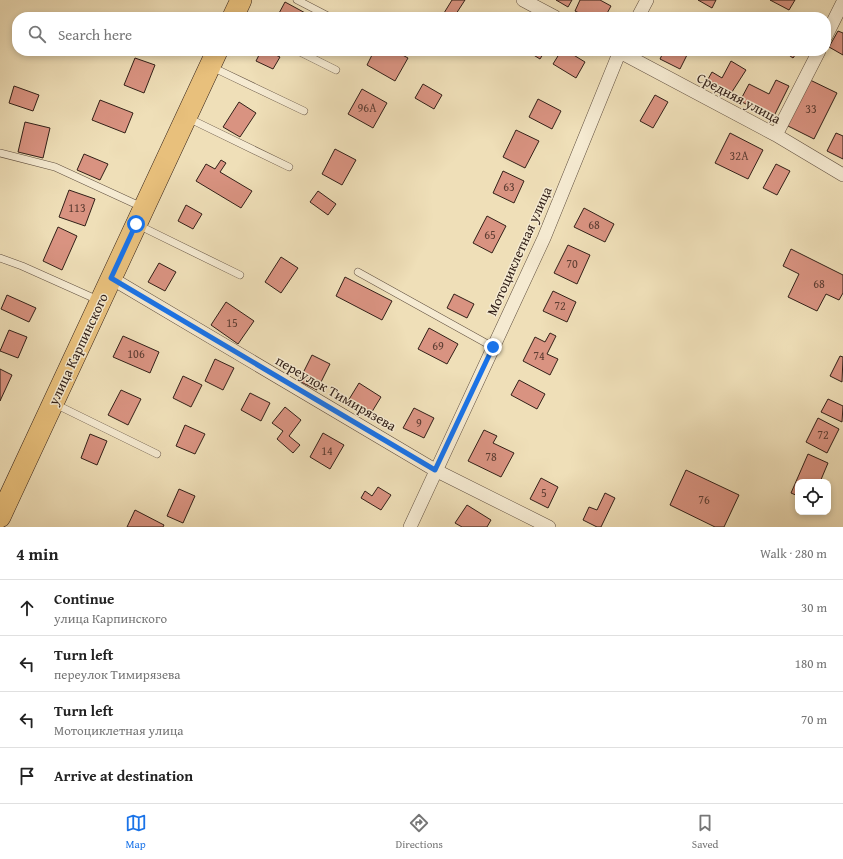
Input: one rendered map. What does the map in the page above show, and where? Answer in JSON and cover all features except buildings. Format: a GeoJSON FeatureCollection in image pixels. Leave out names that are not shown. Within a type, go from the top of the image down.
{"type":"FeatureCollection","features":[{"type":"Feature","properties":{"kind":"main road"},"geometry":{"type":"LineString","coordinates":[[235,12],[241,0]]}},
{"type":"Feature","properties":{"kind":"main road","name":"улица Карпинского"},"geometry":{"type":"LineString","coordinates":[[3,505],[53,403],[213,59]]}},
{"type":"Feature","properties":{"kind":"street"},"geometry":{"type":"LineString","coordinates":[[523,0],[546,12]]}},
{"type":"Feature","properties":{"kind":"street"},"geometry":{"type":"LineString","coordinates":[[641,12],[647,0]]}},
{"type":"Feature","properties":{"kind":"street"},"geometry":{"type":"LineString","coordinates":[[831,30],[839,21],[843,2]]}},
{"type":"Feature","properties":{"kind":"street","name":"Мотоциклетная улица"},"geometry":{"type":"LineString","coordinates":[[410,527],[435,470],[544,238],[617,56]]}},
{"type":"Feature","properties":{"kind":"street","name":"Средняя улица"},"geometry":{"type":"LineString","coordinates":[[628,56],[776,135],[843,175]]}},
{"type":"Feature","properties":{"kind":"street"},"geometry":{"type":"LineString","coordinates":[[776,135],[816,56]]}},
{"type":"Feature","properties":{"kind":"street","name":"переулок Тимирязева"},"geometry":{"type":"LineString","coordinates":[[111,278],[435,470],[549,527]]}},
{"type":"Feature","properties":{"kind":"lane"},"geometry":{"type":"LineString","coordinates":[[297,0],[320,12]]}},
{"type":"Feature","properties":{"kind":"lane"},"geometry":{"type":"LineString","coordinates":[[308,56],[336,70]]}},
{"type":"Feature","properties":{"kind":"lane"},"geometry":{"type":"LineString","coordinates":[[213,59],[304,111]]}},
{"type":"Feature","properties":{"kind":"lane"},"geometry":{"type":"LineString","coordinates":[[186,117],[289,167]]}},
{"type":"Feature","properties":{"kind":"lane"},"geometry":{"type":"LineString","coordinates":[[0,153],[55,167],[240,275]]}},
{"type":"Feature","properties":{"kind":"lane"},"geometry":{"type":"LineString","coordinates":[[0,258],[22,266],[100,301]]}},
{"type":"Feature","properties":{"kind":"lane"},"geometry":{"type":"LineString","coordinates":[[358,272],[493,347]]}},
{"type":"Feature","properties":{"kind":"lane"},"geometry":{"type":"LineString","coordinates":[[53,403],[158,454]]}},
{"type":"Feature","properties":{"kind":"route"},"geometry":{"type":"LineString","coordinates":[[136,224],[111,278],[435,470],[493,347]]}}]}
